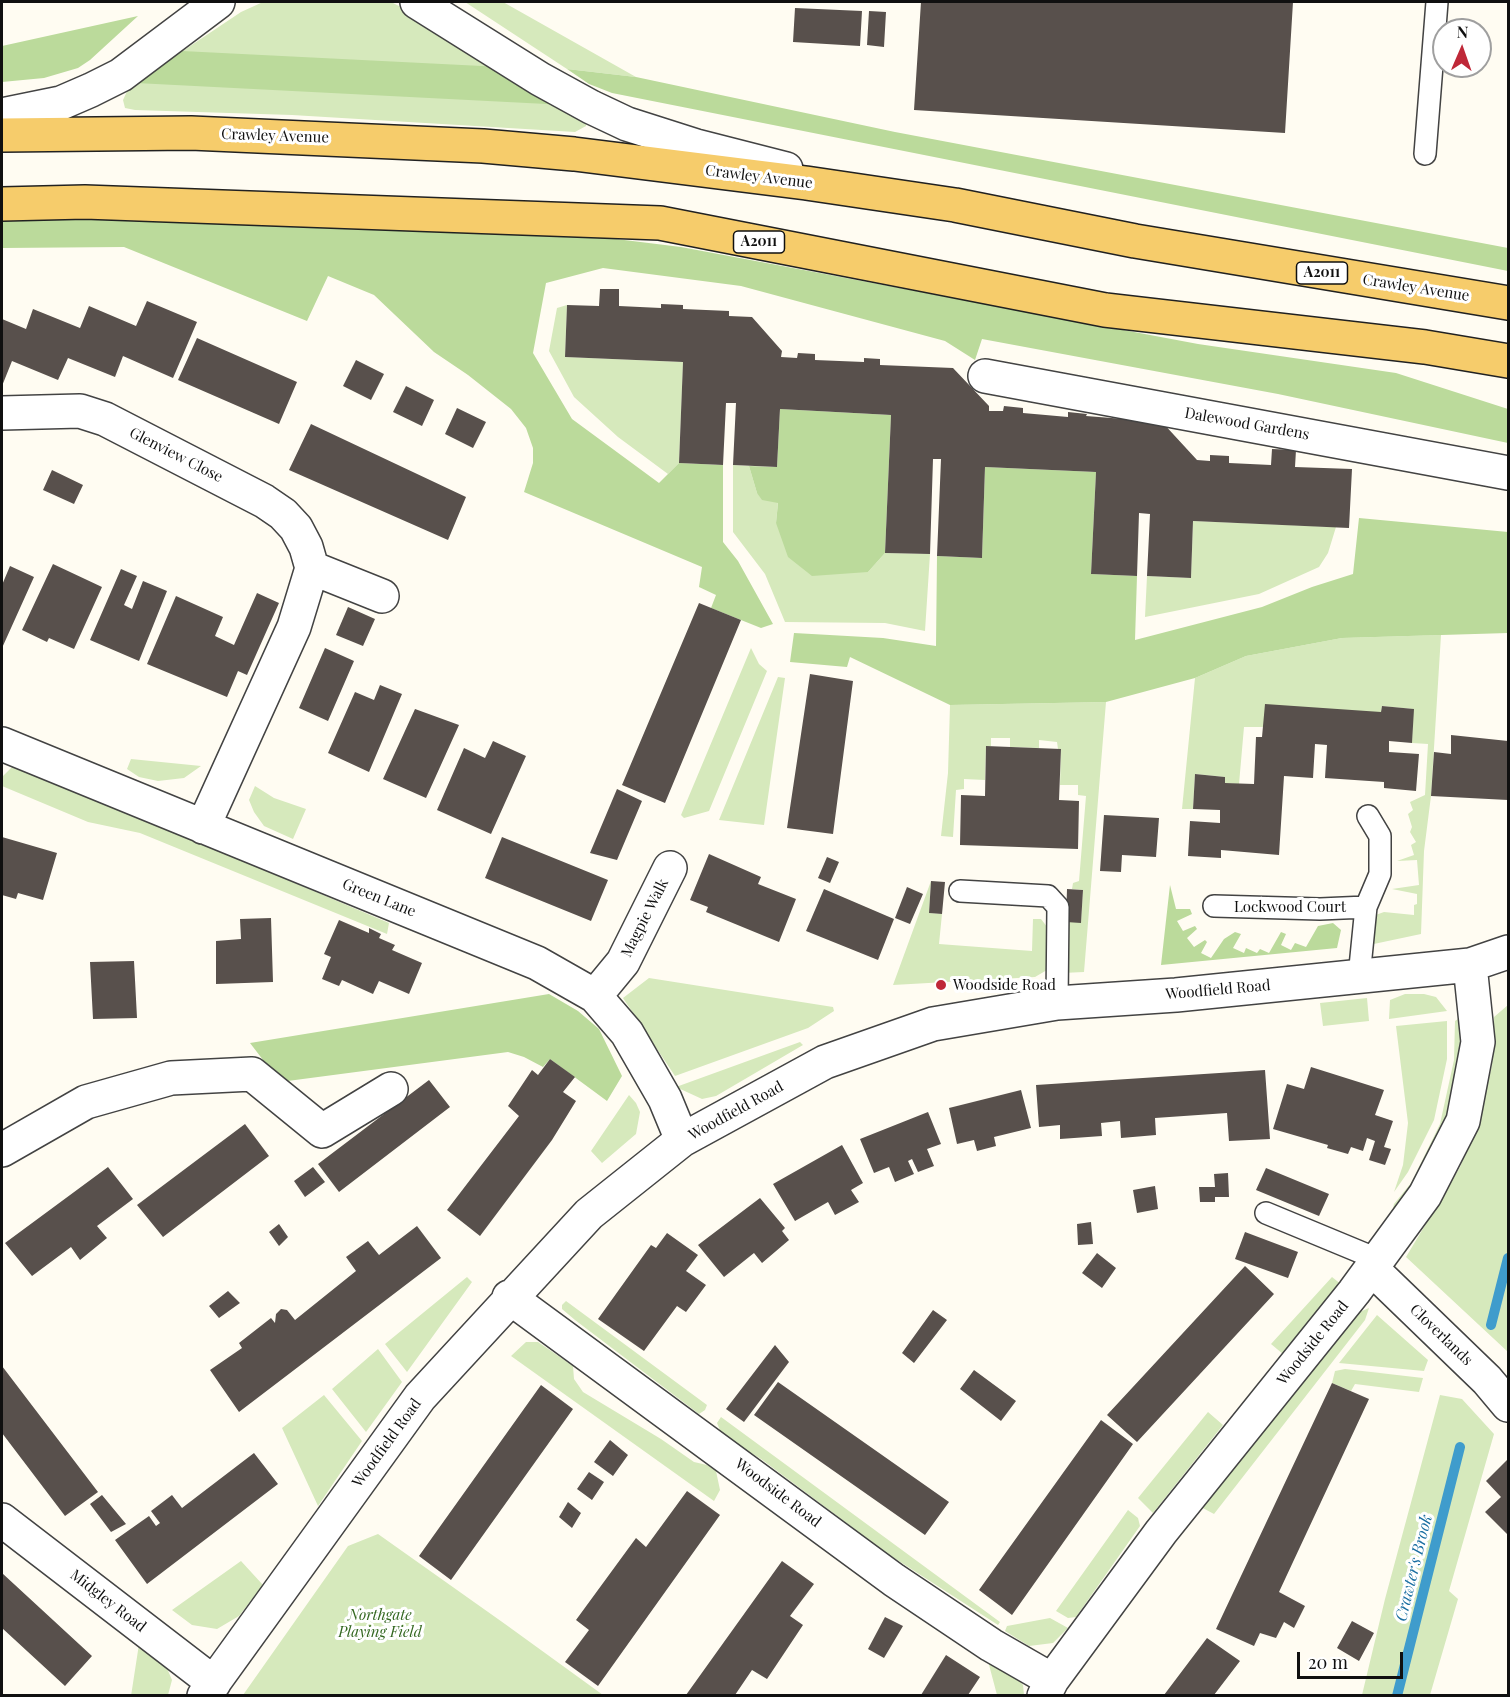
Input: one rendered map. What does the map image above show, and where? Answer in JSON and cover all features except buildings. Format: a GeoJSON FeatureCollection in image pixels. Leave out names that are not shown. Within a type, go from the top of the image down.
{"type":"FeatureCollection","features":[{"type":"Feature","properties":{"kind":"main road","name":"Crawley Avenue"},"geometry":{"type":"LineString","coordinates":[[2,135],[191,133],[483,146],[697,169],[919,199],[1147,243],[1509,303]]}},
{"type":"Feature","properties":{"kind":"main road","name":"A2011"},"geometry":{"type":"LineString","coordinates":[[2,204],[85,202],[660,223],[1105,310],[1425,347],[1509,361]]}},
{"type":"Feature","properties":{"kind":"street"},"geometry":{"type":"LineString","coordinates":[[2,115],[61,103],[121,75],[219,2]]}},
{"type":"Feature","properties":{"kind":"street"},"geometry":{"type":"LineString","coordinates":[[417,2],[562,93],[627,123],[745,159],[919,199]]}},
{"type":"Feature","properties":{"kind":"street","name":"Dalewood Gardens"},"geometry":{"type":"LineString","coordinates":[[986,376],[1509,473]]}},
{"type":"Feature","properties":{"kind":"street","name":"Glenview Close"},"geometry":{"type":"LineString","coordinates":[[2,413],[80,411],[105,419],[264,501],[283,514],[296,528],[306,547],[312,568]]}},
{"type":"Feature","properties":{"kind":"street"},"geometry":{"type":"LineString","coordinates":[[202,827],[294,627],[312,568],[382,596]]}},
{"type":"Feature","properties":{"kind":"street","name":"Green Lane"},"geometry":{"type":"LineString","coordinates":[[2,744],[537,963],[595,996],[627,1033],[665,1099],[682,1140]]}},
{"type":"Feature","properties":{"kind":"street","name":"Magpie Walk"},"geometry":{"type":"LineString","coordinates":[[595,996],[623,962],[670,868]]}},
{"type":"Feature","properties":{"kind":"street","name":"Woodfield Road"},"geometry":{"type":"LineString","coordinates":[[209,1689],[420,1397],[509,1297],[589,1214],[682,1140],[825,1062],[933,1024],[1056,1003],[1176,995],[1470,965],[1509,952]]}},
{"type":"Feature","properties":{"kind":"street","name":"Woodside Road"},"geometry":{"type":"LineString","coordinates":[[509,1297],[894,1580],[1048,1688],[1161,1532],[1374,1264],[1425,1195],[1463,1121],[1478,1042],[1470,965]]}},
{"type":"Feature","properties":{"kind":"street"},"geometry":{"type":"LineString","coordinates":[[2,1150],[86,1102],[171,1078],[252,1074],[322,1131],[391,1089]]}},
{"type":"Feature","properties":{"kind":"street","name":"Cloverlands"},"geometry":{"type":"LineString","coordinates":[[1374,1264],[1509,1405]]}},
{"type":"Feature","properties":{"kind":"street","name":"Midgley Road"},"geometry":{"type":"LineString","coordinates":[[2,1520],[209,1689]]}},
{"type":"Feature","properties":{"kind":"lane"},"geometry":{"type":"LineString","coordinates":[[1425,154],[1437,2]]}},
{"type":"Feature","properties":{"kind":"lane","name":"Lockwood Court"},"geometry":{"type":"LineString","coordinates":[[1359,977],[1366,907],[1380,874],[1380,836],[1368,816]]}},
{"type":"Feature","properties":{"kind":"lane"},"geometry":{"type":"LineString","coordinates":[[960,891],[1048,896],[1058,907],[1056,1003]]}},
{"type":"Feature","properties":{"kind":"lane","name":"Lockwood Court"},"geometry":{"type":"LineString","coordinates":[[1214,906],[1320,909],[1366,907]]}},
{"type":"Feature","properties":{"kind":"lane"},"geometry":{"type":"LineString","coordinates":[[1266,1213],[1374,1264]]}},
{"type":"Feature","properties":{"kind":"green space"},"geometry":{"type":"Polygon","coordinates":[[[263,2],[391,2],[415,14],[586,121],[586,126],[575,132],[292,115],[125,108],[123,100],[129,87],[241,12],[263,2]]]}},
{"type":"Feature","properties":{"kind":"green space"},"geometry":{"type":"Polygon","coordinates":[[[465,2],[503,2],[636,77],[567,69],[465,2]]]}},
{"type":"Feature","properties":{"kind":"green space"},"geometry":{"type":"Polygon","coordinates":[[[138,16],[90,60],[78,68],[44,78],[2,82],[2,46],[138,16]]]}},
{"type":"Feature","properties":{"kind":"green space"},"geometry":{"type":"Polygon","coordinates":[[[182,51],[502,67],[566,105],[136,83],[182,51]]]}},
{"type":"Feature","properties":{"kind":"green space"},"geometry":{"type":"Polygon","coordinates":[[[567,69],[636,77],[895,132],[1508,248],[1508,271],[612,93],[589,84],[567,69]]]}},
{"type":"Feature","properties":{"kind":"green space"},"geometry":{"type":"Polygon","coordinates":[[[56,217],[423,228],[608,238],[681,247],[1198,344],[1396,373],[1508,409],[1508,443],[1278,394],[982,339],[975,360],[945,341],[741,286],[603,268],[546,283],[533,353],[572,419],[659,483],[679,463],[723,465],[723,542],[738,561],[773,624],[761,628],[711,608],[716,595],[699,587],[702,567],[524,492],[533,463],[533,448],[526,428],[511,409],[434,352],[374,295],[328,276],[307,321],[124,247],[2,248],[2,219],[56,217]]]}},
{"type":"Feature","properties":{"kind":"green space"},"geometry":{"type":"Polygon","coordinates":[[[567,305],[565,357],[683,362],[679,463],[668,474],[618,437],[574,397],[549,351],[557,308],[567,305]]]}},
{"type":"Feature","properties":{"kind":"green space"},"geometry":{"type":"Polygon","coordinates":[[[780,409],[891,415],[885,553],[868,572],[812,576],[788,557],[776,523],[778,503],[762,500],[757,493],[749,466],[777,467],[780,409]]]}},
{"type":"Feature","properties":{"kind":"green space"},"geometry":{"type":"Polygon","coordinates":[[[733,465],[749,466],[757,493],[778,502],[776,523],[868,572],[885,553],[930,554],[925,631],[885,623],[785,622],[765,574],[733,532],[733,465]]]}},
{"type":"Feature","properties":{"kind":"green space"},"geometry":{"type":"Polygon","coordinates":[[[985,467],[1096,472],[1091,574],[1137,576],[1135,640],[1262,607],[1353,574],[1359,518],[1508,532],[1508,633],[1342,638],[1246,656],[1195,678],[1106,702],[950,705],[850,657],[847,667],[790,662],[794,633],[883,638],[936,646],[937,556],[982,558],[985,467]]]}},
{"type":"Feature","properties":{"kind":"green space"},"geometry":{"type":"Polygon","coordinates":[[[1193,521],[1336,527],[1328,553],[1319,567],[1259,594],[1145,617],[1147,576],[1191,578],[1193,521]]]}},
{"type":"Feature","properties":{"kind":"green space"},"geometry":{"type":"Polygon","coordinates":[[[1441,635],[1431,796],[1424,851],[1421,934],[1369,945],[1370,917],[1384,912],[1414,915],[1414,905],[1417,904],[1417,894],[1392,889],[1419,885],[1417,860],[1397,861],[1414,855],[1411,845],[1416,842],[1410,832],[1412,827],[1408,814],[1413,810],[1410,802],[1425,795],[1428,744],[1412,743],[1413,709],[1382,706],[1381,712],[1263,727],[1244,727],[1239,784],[1225,783],[1225,777],[1195,774],[1193,809],[1182,809],[1195,678],[1246,656],[1342,638],[1441,635]]]}},
{"type":"Feature","properties":{"kind":"green space"},"geometry":{"type":"Polygon","coordinates":[[[751,648],[759,664],[767,671],[709,811],[684,818],[681,815],[751,648]]]}},
{"type":"Feature","properties":{"kind":"green space"},"geometry":{"type":"Polygon","coordinates":[[[778,677],[785,678],[764,825],[719,820],[778,677]]]}},
{"type":"Feature","properties":{"kind":"green space"},"geometry":{"type":"Polygon","coordinates":[[[1106,702],[1084,972],[1062,973],[1066,922],[1081,922],[1083,890],[1072,889],[1073,883],[1079,881],[1086,796],[1078,795],[1078,785],[1060,785],[1061,749],[1058,749],[1057,742],[1039,740],[1039,748],[1010,747],[1010,738],[991,738],[991,746],[986,747],[985,780],[964,779],[964,789],[956,790],[953,837],[941,836],[948,773],[950,705],[1106,702]]]}},
{"type":"Feature","properties":{"kind":"green space"},"geometry":{"type":"Polygon","coordinates":[[[131,759],[201,766],[184,778],[158,781],[139,777],[127,769],[131,759]]]}},
{"type":"Feature","properties":{"kind":"green space"},"geometry":{"type":"Polygon","coordinates":[[[15,764],[389,923],[387,934],[140,833],[88,822],[2,786],[2,777],[15,764]]]}},
{"type":"Feature","properties":{"kind":"green space"},"geometry":{"type":"Polygon","coordinates":[[[255,786],[274,798],[306,809],[293,839],[264,826],[249,800],[255,786]]]}},
{"type":"Feature","properties":{"kind":"green space"},"geometry":{"type":"Polygon","coordinates":[[[931,881],[929,913],[942,914],[939,944],[1032,951],[1033,919],[1041,919],[1051,932],[1047,970],[1035,977],[893,985],[931,881]]]}},
{"type":"Feature","properties":{"kind":"green space"},"geometry":{"type":"Polygon","coordinates":[[[1170,885],[1176,909],[1190,909],[1192,914],[1177,921],[1183,931],[1195,926],[1197,929],[1187,938],[1194,947],[1205,940],[1207,942],[1201,953],[1211,958],[1224,939],[1235,932],[1241,934],[1233,948],[1244,953],[1246,948],[1257,953],[1260,949],[1269,953],[1281,932],[1286,934],[1281,945],[1291,950],[1295,943],[1306,947],[1318,926],[1333,923],[1341,930],[1337,948],[1161,965],[1170,885]]]}},
{"type":"Feature","properties":{"kind":"green space"},"geometry":{"type":"Polygon","coordinates":[[[649,978],[833,1007],[834,1011],[808,1028],[675,1076],[623,998],[649,978]]]}},
{"type":"Feature","properties":{"kind":"green space"},"geometry":{"type":"Polygon","coordinates":[[[549,994],[578,1011],[599,1029],[622,1076],[607,1101],[550,1059],[543,1067],[508,1052],[280,1082],[250,1043],[549,994]]]}},
{"type":"Feature","properties":{"kind":"green space"},"geometry":{"type":"Polygon","coordinates":[[[1405,994],[1424,994],[1436,997],[1447,1011],[1389,1019],[1390,1000],[1405,994]]]}},
{"type":"Feature","properties":{"kind":"green space"},"geometry":{"type":"Polygon","coordinates":[[[1367,998],[1369,1021],[1323,1026],[1320,1003],[1367,998]]]}},
{"type":"Feature","properties":{"kind":"green space"},"geometry":{"type":"Polygon","coordinates":[[[1508,1005],[1508,1352],[1406,1257],[1460,1167],[1479,1118],[1492,1065],[1494,1017],[1508,1005]]]}},
{"type":"Feature","properties":{"kind":"green space"},"geometry":{"type":"Polygon","coordinates":[[[1458,1019],[1463,1036],[1457,1100],[1430,1165],[1391,1216],[1394,1204],[1411,1183],[1440,1124],[1454,1060],[1455,1021],[1458,1019]]]}},
{"type":"Feature","properties":{"kind":"green space"},"geometry":{"type":"Polygon","coordinates":[[[1447,1021],[1447,1059],[1434,1120],[1408,1172],[1394,1192],[1403,1165],[1408,1123],[1396,1026],[1447,1021]]]}},
{"type":"Feature","properties":{"kind":"green space"},"geometry":{"type":"Polygon","coordinates":[[[800,1042],[803,1045],[716,1096],[702,1099],[676,1087],[800,1042]]]}},
{"type":"Feature","properties":{"kind":"green space"},"geometry":{"type":"Polygon","coordinates":[[[629,1095],[640,1112],[636,1134],[602,1163],[591,1151],[629,1095]]]}},
{"type":"Feature","properties":{"kind":"green space"},"geometry":{"type":"Polygon","coordinates":[[[467,1277],[472,1282],[407,1372],[385,1344],[467,1277]]]}},
{"type":"Feature","properties":{"kind":"green space"},"geometry":{"type":"Polygon","coordinates":[[[1332,1277],[1342,1285],[1283,1354],[1271,1344],[1332,1277]]]}},
{"type":"Feature","properties":{"kind":"green space"},"geometry":{"type":"Polygon","coordinates":[[[566,1301],[707,1405],[705,1410],[699,1414],[575,1320],[562,1309],[566,1301]]]}},
{"type":"Feature","properties":{"kind":"green space"},"geometry":{"type":"Polygon","coordinates":[[[1369,1308],[1365,1320],[1214,1514],[1199,1506],[1355,1314],[1369,1308]]]}},
{"type":"Feature","properties":{"kind":"green space"},"geometry":{"type":"Polygon","coordinates":[[[1377,1315],[1428,1360],[1424,1371],[1339,1363],[1377,1315]]]}},
{"type":"Feature","properties":{"kind":"green space"},"geometry":{"type":"Polygon","coordinates":[[[526,1342],[538,1342],[573,1366],[574,1379],[583,1392],[661,1439],[694,1462],[707,1465],[716,1471],[720,1490],[714,1501],[511,1356],[526,1342]]]}},
{"type":"Feature","properties":{"kind":"green space"},"geometry":{"type":"Polygon","coordinates":[[[378,1349],[402,1382],[366,1432],[332,1389],[378,1349]]]}},
{"type":"Feature","properties":{"kind":"green space"},"geometry":{"type":"Polygon","coordinates":[[[1345,1369],[1423,1378],[1419,1392],[1355,1384],[1351,1391],[1332,1383],[1335,1371],[1345,1369]]]}},
{"type":"Feature","properties":{"kind":"green space"},"geometry":{"type":"Polygon","coordinates":[[[324,1395],[362,1441],[318,1506],[282,1428],[324,1395]]]}},
{"type":"Feature","properties":{"kind":"green space"},"geometry":{"type":"Polygon","coordinates":[[[1440,1395],[1462,1399],[1494,1434],[1449,1591],[1458,1599],[1430,1695],[1362,1695],[1385,1599],[1440,1395]]]}},
{"type":"Feature","properties":{"kind":"green space"},"geometry":{"type":"Polygon","coordinates":[[[1208,1412],[1223,1425],[1153,1513],[1138,1498],[1208,1412]]]}},
{"type":"Feature","properties":{"kind":"green space"},"geometry":{"type":"Polygon","coordinates":[[[721,1417],[1000,1622],[998,1625],[888,1554],[761,1459],[722,1435],[717,1423],[721,1417]]]}},
{"type":"Feature","properties":{"kind":"green space"},"geometry":{"type":"Polygon","coordinates":[[[1128,1510],[1138,1518],[1140,1526],[1076,1617],[1068,1618],[1056,1611],[1128,1510]]]}},
{"type":"Feature","properties":{"kind":"green space","name":"Northgate Playing Field"},"geometry":{"type":"Polygon","coordinates":[[[378,1534],[603,1695],[243,1695],[348,1546],[378,1534]]]}},
{"type":"Feature","properties":{"kind":"green space"},"geometry":{"type":"Polygon","coordinates":[[[241,1561],[263,1585],[239,1616],[217,1629],[192,1625],[172,1610],[241,1561]]]}},
{"type":"Feature","properties":{"kind":"green space"},"geometry":{"type":"Polygon","coordinates":[[[1050,1618],[1068,1628],[1053,1643],[1029,1646],[1005,1631],[1007,1626],[1050,1618]]]}},
{"type":"Feature","properties":{"kind":"green space"},"geometry":{"type":"Polygon","coordinates":[[[139,1644],[166,1666],[172,1680],[168,1695],[131,1696],[139,1644]]]}},
{"type":"Feature","properties":{"kind":"green space"},"geometry":{"type":"Polygon","coordinates":[[[988,1661],[1014,1673],[1023,1685],[1024,1695],[997,1695],[988,1661]]]}},
{"type":"Feature","properties":{"kind":"waterway","name":"Crawter's Brook"},"geometry":{"type":"LineString","coordinates":[[1491,1325],[1508,1258]]}},
{"type":"Feature","properties":{"kind":"waterway","name":"Crawter's Brook"},"geometry":{"type":"LineString","coordinates":[[1397,1696],[1460,1447]]}},
{"type":"Feature","properties":{"kind":"place","name":"Woodside Road"},"geometry":{"type":"Point","coordinates":[941,985]}}]}
